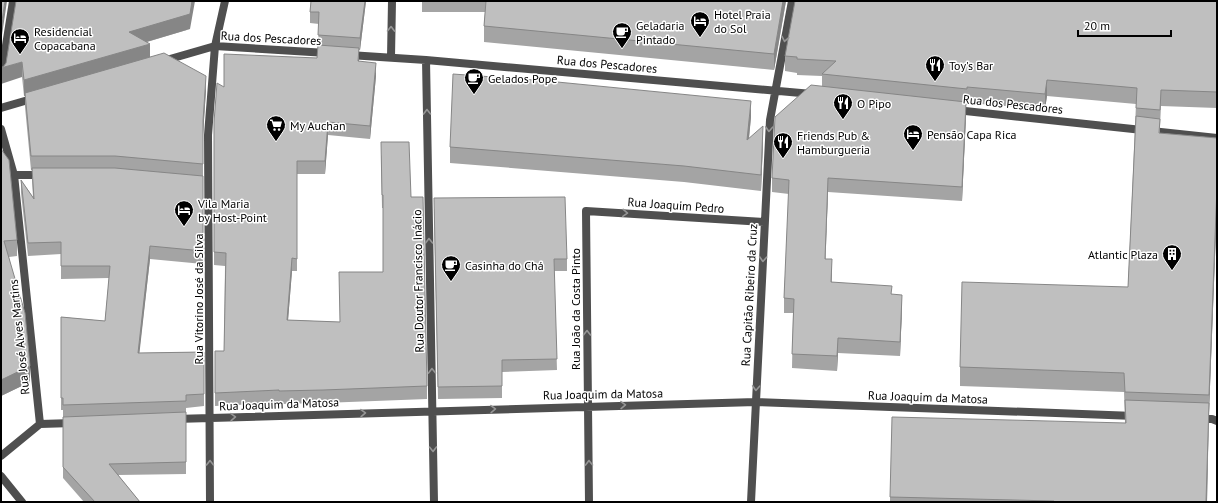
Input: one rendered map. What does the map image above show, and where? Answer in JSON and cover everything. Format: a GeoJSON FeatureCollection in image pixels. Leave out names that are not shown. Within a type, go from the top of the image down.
{"type":"FeatureCollection","features":[{"type":"Feature","properties":{"kind":"street"},"geometry":{"type":"LineString","coordinates":[[1,77],[13,1]]}},
{"type":"Feature","properties":{"kind":"street","name":"Rua Vitorino José da Silva"},"geometry":{"type":"LineString","coordinates":[[210,502],[210,418],[205,184],[215,46],[225,1]]}},
{"type":"Feature","properties":{"kind":"street"},"geometry":{"type":"LineString","coordinates":[[391,57],[392,1]]}},
{"type":"Feature","properties":{"kind":"street","name":"Rua Capitão Ribeiro da Cruz"},"geometry":{"type":"LineString","coordinates":[[751,502],[770,120],[792,1]]}},
{"type":"Feature","properties":{"kind":"street","name":"Rua dos Pescadores"},"geometry":{"type":"LineString","coordinates":[[154,64],[215,46],[391,57],[822,95]]}},
{"type":"Feature","properties":{"kind":"street","name":"Rua Doutor Francisco Inácio"},"geometry":{"type":"LineString","coordinates":[[426,60],[434,502]]}},
{"type":"Feature","properties":{"kind":"street"},"geometry":{"type":"LineString","coordinates":[[1,108],[47,95]]}},
{"type":"Feature","properties":{"kind":"street","name":"Rua dos Pescadores"},"geometry":{"type":"LineString","coordinates":[[949,109],[1217,138]]}},
{"type":"Feature","properties":{"kind":"street","name":"Rua José Alves Martins"},"geometry":{"type":"LineString","coordinates":[[1,129],[14,175],[40,424]]}},
{"type":"Feature","properties":{"kind":"street"},"geometry":{"type":"LineString","coordinates":[[14,175],[53,175]]}},
{"type":"Feature","properties":{"kind":"street","name":"Rua Joaquim Pedro"},"geometry":{"type":"LineString","coordinates":[[586,211],[764,222]]}},
{"type":"Feature","properties":{"kind":"street","name":"Rua João da Costa Pinto"},"geometry":{"type":"LineString","coordinates":[[586,211],[589,502]]}},
{"type":"Feature","properties":{"kind":"street","name":"Rua Joaquim da Matosa"},"geometry":{"type":"LineString","coordinates":[[164,420],[432,410],[756,402],[1142,416]]}},
{"type":"Feature","properties":{"kind":"street"},"geometry":{"type":"LineString","coordinates":[[1189,418],[1212,419],[1217,421]]}},
{"type":"Feature","properties":{"kind":"street"},"geometry":{"type":"LineString","coordinates":[[1,456],[40,424],[79,422]]}},
{"type":"Feature","properties":{"kind":"street"},"geometry":{"type":"LineString","coordinates":[[1,476],[22,502]]}},
{"type":"Feature","properties":{"kind":"building"},"geometry":{"type":"Polygon","coordinates":[[[1,1],[5,1],[1,27],[1,1]]]}},
{"type":"Feature","properties":{"kind":"building"},"geometry":{"type":"Polygon","coordinates":[[[16,1],[192,1],[190,14],[129,32],[150,44],[24,80],[22,62],[1,68],[6,63],[16,1]]]}},
{"type":"Feature","properties":{"kind":"building"},"geometry":{"type":"Polygon","coordinates":[[[311,1],[365,1],[360,38],[318,35],[319,12],[310,12],[311,1]]]}},
{"type":"Feature","properties":{"kind":"building"},"geometry":{"type":"Polygon","coordinates":[[[486,1],[783,1],[774,54],[484,26],[486,1]]]}},
{"type":"Feature","properties":{"kind":"building"},"geometry":{"type":"Polygon","coordinates":[[[795,1],[1217,1],[1217,92],[1161,90],[1160,110],[1136,108],[1137,88],[1047,80],[1045,94],[967,87],[967,89],[822,74],[836,61],[797,59],[797,57],[785,56],[795,1]]]}},
{"type":"Feature","properties":{"kind":"building"},"geometry":{"type":"Polygon","coordinates":[[[318,45],[359,48],[358,61],[376,63],[370,126],[328,122],[325,161],[297,161],[297,259],[292,258],[287,320],[340,322],[339,272],[383,272],[381,142],[409,142],[411,197],[423,197],[427,386],[215,393],[215,351],[224,351],[226,253],[214,252],[214,122],[217,83],[224,87],[224,54],[317,58],[318,45]]]}},
{"type":"Feature","properties":{"kind":"building"},"geometry":{"type":"Polygon","coordinates":[[[164,53],[206,76],[203,121],[203,164],[115,156],[31,156],[25,93],[164,53]]]}},
{"type":"Feature","properties":{"kind":"building"},"geometry":{"type":"Polygon","coordinates":[[[453,74],[547,81],[751,101],[747,140],[763,126],[761,175],[684,166],[450,147],[453,74]]]}},
{"type":"Feature","properties":{"kind":"building"},"geometry":{"type":"Polygon","coordinates":[[[811,85],[966,102],[962,187],[828,178],[825,259],[832,259],[831,282],[892,286],[891,294],[902,295],[900,342],[838,338],[837,356],[792,354],[794,299],[784,298],[789,180],[772,178],[775,117],[811,85]]]}},
{"type":"Feature","properties":{"kind":"building"},"geometry":{"type":"Polygon","coordinates":[[[1136,116],[1160,119],[1159,133],[1217,138],[1217,186],[1209,395],[1125,392],[1124,373],[960,367],[962,282],[1128,287],[1136,116]]]}},
{"type":"Feature","properties":{"kind":"building"},"geometry":{"type":"Polygon","coordinates":[[[1,149],[9,160],[17,240],[4,241],[25,313],[30,366],[1,380],[1,149]]]}},
{"type":"Feature","properties":{"kind":"building"},"geometry":{"type":"Polygon","coordinates":[[[32,168],[115,168],[203,176],[203,251],[150,246],[138,353],[204,352],[204,394],[186,395],[186,401],[63,405],[63,398],[61,398],[61,317],[105,321],[110,266],[61,266],[61,242],[28,243],[21,180],[34,199],[32,168]]]}},
{"type":"Feature","properties":{"kind":"building"},"geometry":{"type":"Polygon","coordinates":[[[565,197],[567,259],[554,259],[557,359],[502,360],[502,386],[438,387],[434,198],[565,197]]]}},
{"type":"Feature","properties":{"kind":"building"},"geometry":{"type":"Polygon","coordinates":[[[1125,400],[1209,403],[1206,502],[1054,502],[890,497],[892,417],[1126,423],[1125,400]]]}},
{"type":"Feature","properties":{"kind":"building"},"geometry":{"type":"Polygon","coordinates":[[[186,412],[186,462],[109,464],[140,502],[95,502],[63,467],[63,417],[186,412]]]}},
{"type":"Feature","properties":{"kind":"place","name":"Hotel Praia do Sol"},"geometry":{"type":"Point","coordinates":[700,38]}},
{"type":"Feature","properties":{"kind":"place","name":"Geladaria Pintado"},"geometry":{"type":"Point","coordinates":[622,49]}},
{"type":"Feature","properties":{"kind":"place","name":"Residencial Copacabana"},"geometry":{"type":"Point","coordinates":[20,55]}},
{"type":"Feature","properties":{"kind":"place","name":"Toy's Bar"},"geometry":{"type":"Point","coordinates":[935,82]}},
{"type":"Feature","properties":{"kind":"place","name":"Gelados Pope"},"geometry":{"type":"Point","coordinates":[474,95]}},
{"type":"Feature","properties":{"kind":"place","name":"O Pipo"},"geometry":{"type":"Point","coordinates":[843,120]}},
{"type":"Feature","properties":{"kind":"place","name":"My Auchan"},"geometry":{"type":"Point","coordinates":[276,142]}},
{"type":"Feature","properties":{"kind":"place","name":"Pensão Capa Rica"},"geometry":{"type":"Point","coordinates":[913,151]}},
{"type":"Feature","properties":{"kind":"place","name":"Friends Pub & Hamburgueria"},"geometry":{"type":"Point","coordinates":[783,159]}},
{"type":"Feature","properties":{"kind":"place","name":"Vila Maria by Host-Point"},"geometry":{"type":"Point","coordinates":[184,227]}},
{"type":"Feature","properties":{"kind":"place","name":"Atlantic Plaza"},"geometry":{"type":"Point","coordinates":[1172,271]}},
{"type":"Feature","properties":{"kind":"place","name":"Casinha do Chá"},"geometry":{"type":"Point","coordinates":[451,282]}}]}
